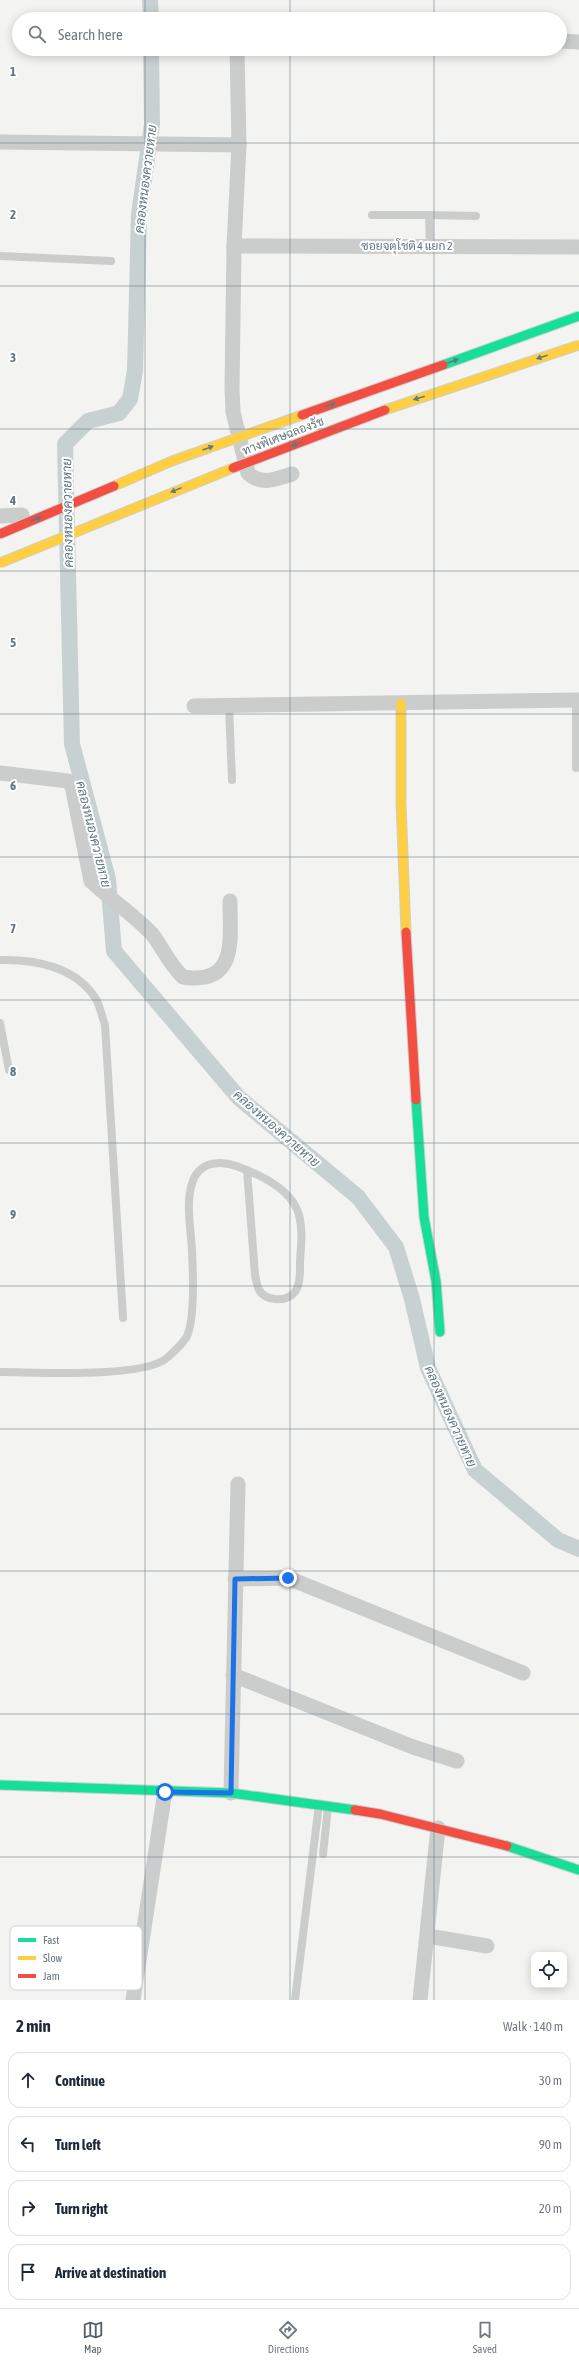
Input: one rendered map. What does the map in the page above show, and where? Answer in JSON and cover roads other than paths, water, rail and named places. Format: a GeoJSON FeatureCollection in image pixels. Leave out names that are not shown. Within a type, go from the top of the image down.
{"type":"FeatureCollection","features":[{"type":"Feature","properties":{"kind":"main road","name":"ทางพิเศษฉลองรัช"},"geometry":{"type":"LineString","coordinates":[[0,534],[172,461],[579,316]]}},
{"type":"Feature","properties":{"kind":"main road","name":"ทางพิเศษฉลองรัช"},"geometry":{"type":"LineString","coordinates":[[0,563],[195,482],[401,404],[579,345]]}},
{"type":"Feature","properties":{"kind":"main road"},"geometry":{"type":"LineString","coordinates":[[401,703],[401,802],[410,1018],[424,1217],[436,1281],[440,1332]]}},
{"type":"Feature","properties":{"kind":"main road"},"geometry":{"type":"LineString","coordinates":[[0,1785],[165,1792],[231,1793],[319,1804],[328,1807],[380,1814],[489,1840],[579,1870]]}},
{"type":"Feature","properties":{"kind":"street"},"geometry":{"type":"LineString","coordinates":[[567,41],[579,42]]}},
{"type":"Feature","properties":{"kind":"street"},"geometry":{"type":"LineString","coordinates":[[237,56],[239,145],[234,246],[233,412],[248,473],[254,479],[261,481],[273,480],[292,474]]}},
{"type":"Feature","properties":{"kind":"street"},"geometry":{"type":"LineString","coordinates":[[0,142],[239,145]]}},
{"type":"Feature","properties":{"kind":"street","name":"ซอยจตุโชติ 4 แยก 2"},"geometry":{"type":"LineString","coordinates":[[234,246],[579,247]]}},
{"type":"Feature","properties":{"kind":"street"},"geometry":{"type":"LineString","coordinates":[[0,516],[22,515]]}},
{"type":"Feature","properties":{"kind":"street"},"geometry":{"type":"LineString","coordinates":[[194,706],[577,700]]}},
{"type":"Feature","properties":{"kind":"street"},"geometry":{"type":"LineString","coordinates":[[0,773],[68,781],[72,786],[87,870],[91,881],[130,913],[153,935],[177,971],[183,977],[198,979],[215,975],[223,966],[230,945],[230,901]]}},
{"type":"Feature","properties":{"kind":"street"},"geometry":{"type":"LineString","coordinates":[[231,1793],[238,1484]]}},
{"type":"Feature","properties":{"kind":"street"},"geometry":{"type":"LineString","coordinates":[[235,1579],[288,1578],[426,1632],[523,1673]]}},
{"type":"Feature","properties":{"kind":"street"},"geometry":{"type":"LineString","coordinates":[[233,1675],[413,1748],[457,1761]]}},
{"type":"Feature","properties":{"kind":"street"},"geometry":{"type":"LineString","coordinates":[[142,1942],[165,1792]]}},
{"type":"Feature","properties":{"kind":"street"},"geometry":{"type":"LineString","coordinates":[[420,2000],[428,1936],[438,1828]]}},
{"type":"Feature","properties":{"kind":"street"},"geometry":{"type":"LineString","coordinates":[[428,1936],[486,1946]]}},
{"type":"Feature","properties":{"kind":"street"},"geometry":{"type":"LineString","coordinates":[[133,2000],[135,1990]]}},
{"type":"Feature","properties":{"kind":"lane"},"geometry":{"type":"LineString","coordinates":[[372,215],[476,216]]}},
{"type":"Feature","properties":{"kind":"lane"},"geometry":{"type":"LineString","coordinates":[[429,215],[430,246]]}},
{"type":"Feature","properties":{"kind":"lane"},"geometry":{"type":"LineString","coordinates":[[0,256],[111,260]]}},
{"type":"Feature","properties":{"kind":"lane"},"geometry":{"type":"LineString","coordinates":[[576,768],[577,700]]}},
{"type":"Feature","properties":{"kind":"lane"},"geometry":{"type":"LineString","coordinates":[[229,705],[232,780]]}},
{"type":"Feature","properties":{"kind":"lane"},"geometry":{"type":"LineString","coordinates":[[0,960],[56,967],[76,977],[96,999],[105,1025],[123,1318]]}},
{"type":"Feature","properties":{"kind":"lane"},"geometry":{"type":"LineString","coordinates":[[0,1023],[9,1070]]}},
{"type":"Feature","properties":{"kind":"lane"},"geometry":{"type":"LineString","coordinates":[[0,1372],[132,1370],[164,1360],[186,1337],[192,1304],[189,1201],[195,1177],[204,1167],[224,1162],[247,1170],[277,1186],[291,1200],[298,1213],[301,1231],[298,1283],[294,1294],[283,1299],[272,1299],[264,1295],[259,1290],[255,1275],[247,1170]]}},
{"type":"Feature","properties":{"kind":"lane"},"geometry":{"type":"LineString","coordinates":[[295,2000],[319,1804]]}},
{"type":"Feature","properties":{"kind":"lane"},"geometry":{"type":"LineString","coordinates":[[323,1854],[328,1807]]}},
{"type":"Feature","properties":{"kind":"waterway","name":"คลองหนองควายหาย"},"geometry":{"type":"LineString","coordinates":[[150,0],[151,12]]}},
{"type":"Feature","properties":{"kind":"waterway","name":"คลองหนองควายหาย"},"geometry":{"type":"LineString","coordinates":[[151,56],[152,124],[139,214],[135,371],[130,399],[119,413],[88,421],[65,444],[72,744],[108,879],[114,951],[239,1098],[358,1197],[396,1247],[412,1299],[428,1368],[475,1470],[558,1540],[579,1549]]}}]}
